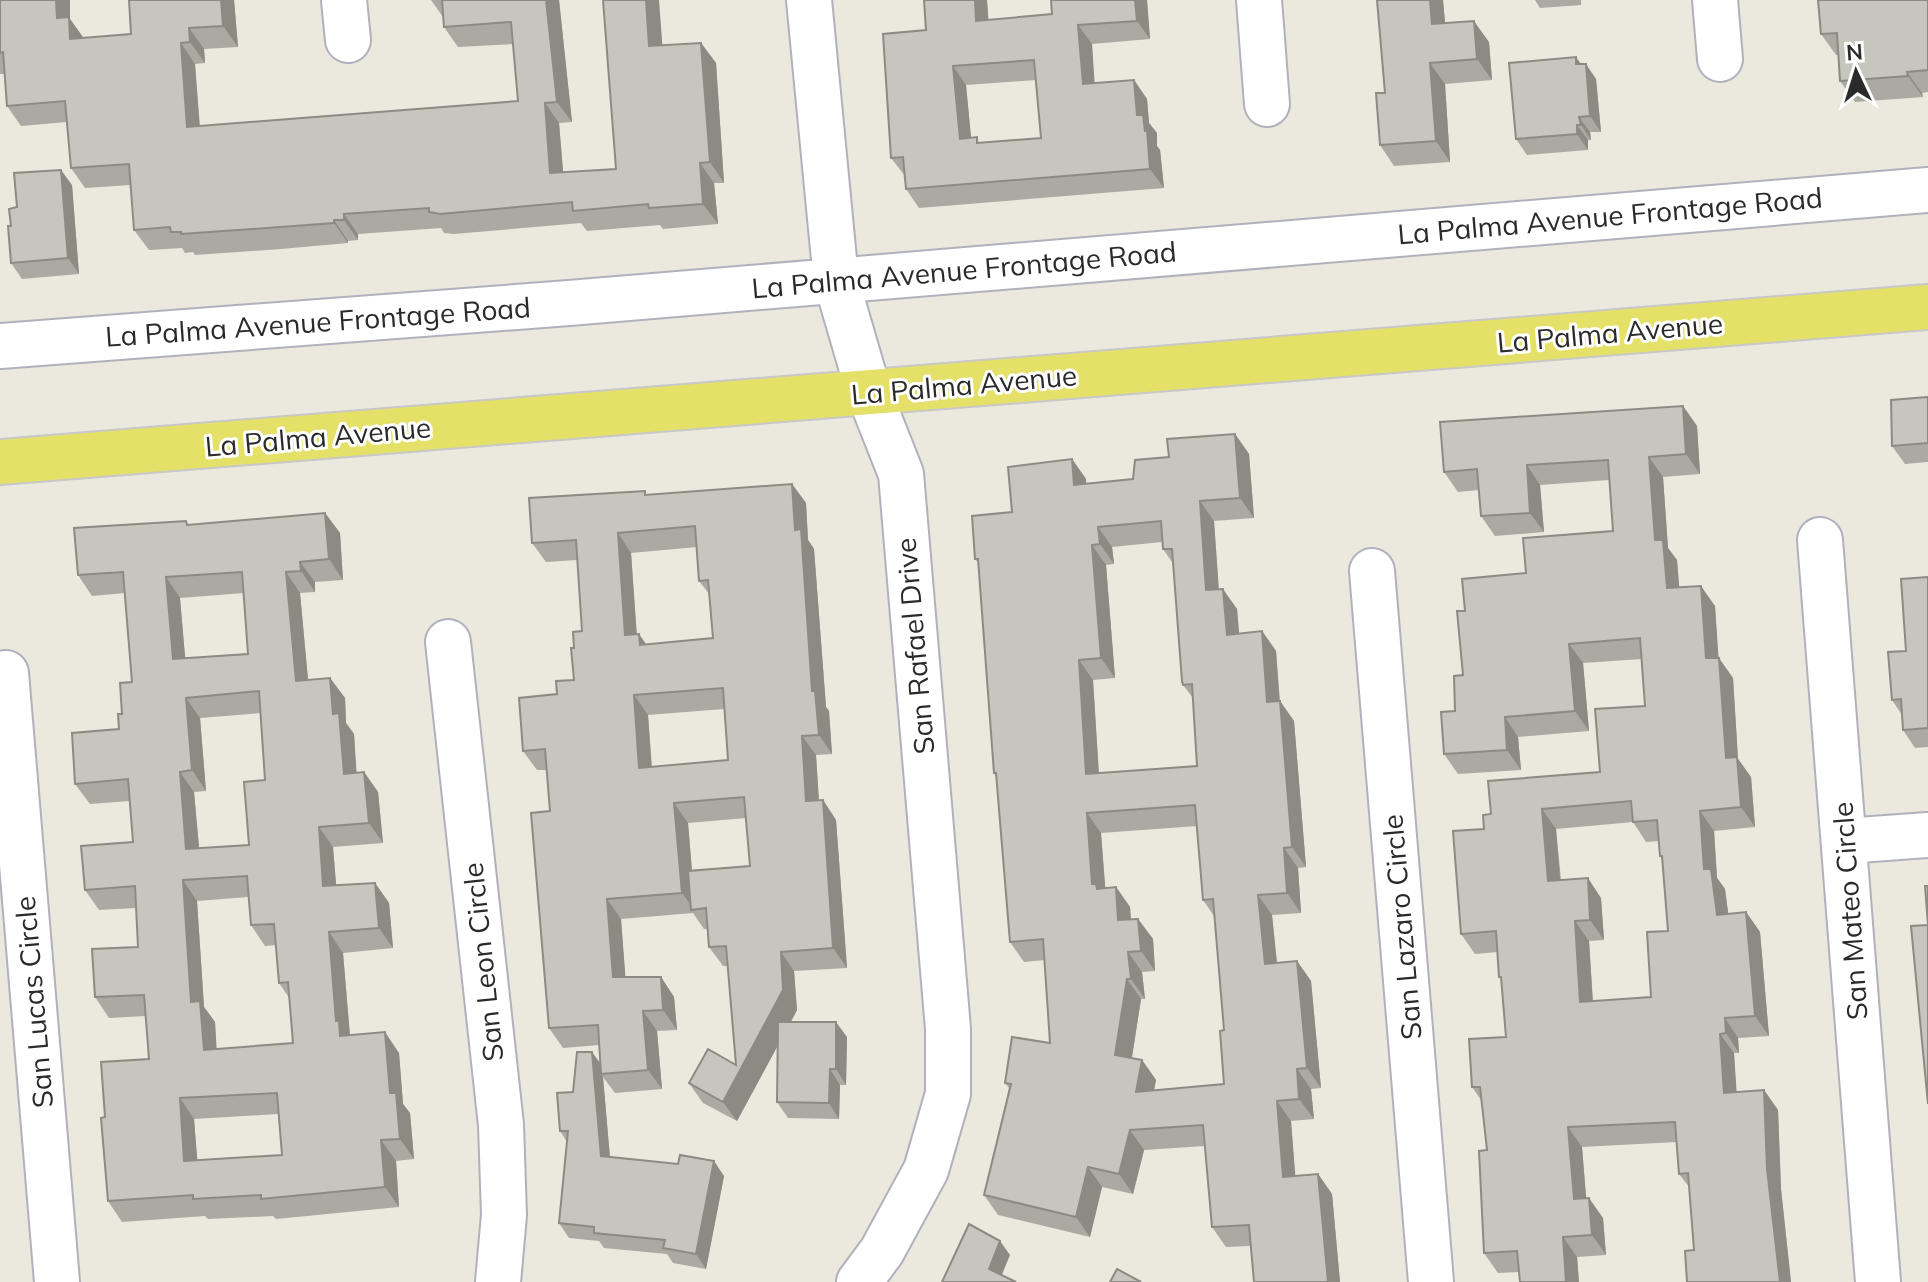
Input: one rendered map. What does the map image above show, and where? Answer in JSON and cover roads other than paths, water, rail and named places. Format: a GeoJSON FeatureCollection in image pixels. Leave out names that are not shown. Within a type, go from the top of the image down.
{"type":"FeatureCollection","features":[{"type":"Feature","properties":{"kind":"main road","name":"La Palma Avenue"},"geometry":{"type":"LineString","coordinates":[[0,462],[1928,307]]}},
{"type":"Feature","properties":{"kind":"street","name":"San Rafael Drive"},"geometry":{"type":"LineString","coordinates":[[809,0],[836,280],[869,393],[901,474],[947,1013],[948,1094],[926,1170],[882,1251],[859,1282]]}},
{"type":"Feature","properties":{"kind":"street"},"geometry":{"type":"LineString","coordinates":[[1259,0],[1267,104]]}},
{"type":"Feature","properties":{"kind":"street"},"geometry":{"type":"LineString","coordinates":[[1715,0],[1720,59]]}},
{"type":"Feature","properties":{"kind":"street","name":"La Palma Avenue Frontage Road"},"geometry":{"type":"LineString","coordinates":[[0,346],[1928,190]]}},
{"type":"Feature","properties":{"kind":"street","name":"San Mateo Circle"},"geometry":{"type":"LineString","coordinates":[[1820,540],[1878,1282]]}},
{"type":"Feature","properties":{"kind":"street","name":"San Lazaro Circle"},"geometry":{"type":"LineString","coordinates":[[1372,571],[1431,1282]]}},
{"type":"Feature","properties":{"kind":"street","name":"San Leon Circle"},"geometry":{"type":"LineString","coordinates":[[448,642],[501,1125],[504,1215],[498,1282]]}},
{"type":"Feature","properties":{"kind":"street","name":"San Lucas Circle"},"geometry":{"type":"LineString","coordinates":[[6,673],[57,1282]]}},
{"type":"Feature","properties":{"kind":"street"},"geometry":{"type":"LineString","coordinates":[[1845,841],[1928,835]]}}]}
